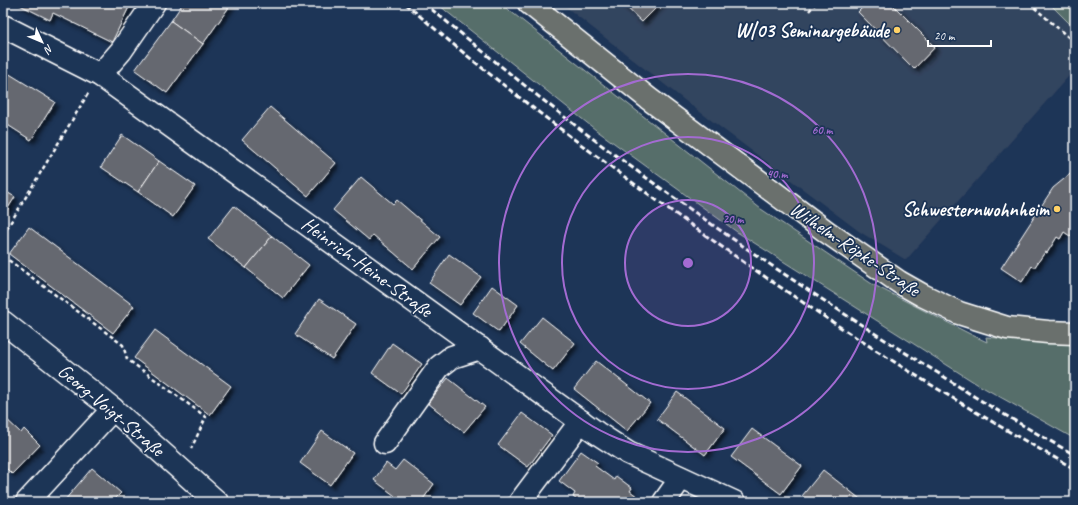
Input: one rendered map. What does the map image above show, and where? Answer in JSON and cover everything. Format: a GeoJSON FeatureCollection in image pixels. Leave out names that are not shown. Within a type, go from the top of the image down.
{"type":"FeatureCollection","features":[{"type":"Feature","properties":{"kind":"main road","name":"Wilhelm-Röpke-Straße"},"geometry":{"type":"LineString","coordinates":[[529,3],[649,99],[827,232],[899,282],[959,313],[1007,328],[1075,333]]}},
{"type":"Feature","properties":{"kind":"street"},"geometry":{"type":"LineString","coordinates":[[100,75],[121,51],[154,3]]}},
{"type":"Feature","properties":{"kind":"street","name":"Heinrich-Heine-Straße"},"geometry":{"type":"LineString","coordinates":[[3,26],[100,75],[581,421],[628,453],[734,502]]}},
{"type":"Feature","properties":{"kind":"street","name":"Georg-Voigt-Straße"},"geometry":{"type":"LineString","coordinates":[[3,322],[113,409],[217,502]]}},
{"type":"Feature","properties":{"kind":"street"},"geometry":{"type":"LineString","coordinates":[[386,443],[439,367],[452,357],[480,348]]}},
{"type":"Feature","properties":{"kind":"street"},"geometry":{"type":"LineString","coordinates":[[26,502],[113,409]]}},
{"type":"Feature","properties":{"kind":"street"},"geometry":{"type":"LineString","coordinates":[[520,502],[581,421]]}},
{"type":"Feature","properties":{"kind":"street"},"geometry":{"type":"LineString","coordinates":[[664,502],[681,478]]}},
{"type":"Feature","properties":{"kind":"path"},"geometry":{"type":"LineString","coordinates":[[809,11],[816,3]]}},
{"type":"Feature","properties":{"kind":"path"},"geometry":{"type":"LineString","coordinates":[[1029,3],[1075,43]]}},
{"type":"Feature","properties":{"kind":"path"},"geometry":{"type":"LineString","coordinates":[[3,235],[100,75]]}},
{"type":"Feature","properties":{"kind":"path"},"geometry":{"type":"LineString","coordinates":[[3,256],[123,345],[128,359],[206,417],[181,469]]}},
{"type":"Feature","properties":{"kind":"shaded area"},"geometry":{"type":"Polygon","coordinates":[[[561,3],[1075,3],[1075,69],[906,260],[860,232],[688,103],[561,3]]]}},
{"type":"Feature","properties":{"kind":"green space"},"geometry":{"type":"Polygon","coordinates":[[[437,3],[500,3],[761,209],[872,284],[987,342],[986,337],[1068,344],[1075,347],[1075,439],[977,384],[737,232],[596,130],[437,3]]]}},
{"type":"Feature","properties":{"kind":"green space"},"geometry":{"type":"Polygon","coordinates":[[[1049,3],[1075,3],[1075,29],[1049,3]]]}},
{"type":"Feature","properties":{"kind":"building"},"geometry":{"type":"Polygon","coordinates":[[[16,3],[131,3],[112,42],[53,13],[50,20],[16,3]]]}},
{"type":"Feature","properties":{"kind":"building"},"geometry":{"type":"Polygon","coordinates":[[[183,3],[232,3],[203,44],[171,21],[183,3]]]}},
{"type":"Feature","properties":{"kind":"building"},"geometry":{"type":"Polygon","coordinates":[[[622,3],[661,3],[642,22],[622,3]]]}},
{"type":"Feature","properties":{"kind":"building","name":"W|03 Seminargebäude"},"geometry":{"type":"Polygon","coordinates":[[[867,3],[891,3],[935,47],[914,69],[858,12],[867,3]]]}},
{"type":"Feature","properties":{"kind":"building"},"geometry":{"type":"Polygon","coordinates":[[[171,21],[203,44],[167,93],[135,70],[171,21]]]}},
{"type":"Feature","properties":{"kind":"building"},"geometry":{"type":"Polygon","coordinates":[[[3,70],[55,102],[31,140],[3,122],[3,70]]]}},
{"type":"Feature","properties":{"kind":"building"},"geometry":{"type":"Polygon","coordinates":[[[270,107],[336,163],[308,196],[242,140],[270,107]]]}},
{"type":"Feature","properties":{"kind":"building"},"geometry":{"type":"Polygon","coordinates":[[[122,135],[159,161],[138,192],[101,167],[122,135]]]}},
{"type":"Feature","properties":{"kind":"building"},"geometry":{"type":"Polygon","coordinates":[[[159,161],[195,186],[173,217],[138,192],[159,161]]]}},
{"type":"Feature","properties":{"kind":"building","name":"Schwesternwohnheim"},"geometry":{"type":"Polygon","coordinates":[[[1075,170],[1075,231],[1070,236],[1064,232],[1060,239],[1057,237],[1047,253],[1045,252],[1034,268],[1032,266],[1022,282],[1001,268],[1053,188],[1075,170]]]}},
{"type":"Feature","properties":{"kind":"building"},"geometry":{"type":"Polygon","coordinates":[[[361,177],[393,204],[397,200],[440,237],[413,269],[373,235],[369,240],[333,210],[361,177]]]}},
{"type":"Feature","properties":{"kind":"building"},"geometry":{"type":"Polygon","coordinates":[[[3,190],[15,197],[3,216],[3,190]]]}},
{"type":"Feature","properties":{"kind":"building"},"geometry":{"type":"Polygon","coordinates":[[[234,206],[272,236],[246,268],[208,239],[234,206]]]}},
{"type":"Feature","properties":{"kind":"building"},"geometry":{"type":"Polygon","coordinates":[[[29,227],[134,306],[113,333],[9,254],[29,227]]]}},
{"type":"Feature","properties":{"kind":"building"},"geometry":{"type":"Polygon","coordinates":[[[272,236],[309,265],[283,298],[246,268],[272,236]]]}},
{"type":"Feature","properties":{"kind":"building"},"geometry":{"type":"Polygon","coordinates":[[[449,254],[481,277],[460,305],[429,283],[449,254]]]}},
{"type":"Feature","properties":{"kind":"building"},"geometry":{"type":"Polygon","coordinates":[[[492,286],[518,305],[499,332],[473,313],[492,286]]]}},
{"type":"Feature","properties":{"kind":"building"},"geometry":{"type":"Polygon","coordinates":[[[319,299],[356,324],[332,359],[295,334],[319,299]]]}},
{"type":"Feature","properties":{"kind":"building"},"geometry":{"type":"Polygon","coordinates":[[[542,317],[575,343],[553,371],[520,344],[542,317]]]}},
{"type":"Feature","properties":{"kind":"building"},"geometry":{"type":"Polygon","coordinates":[[[155,330],[231,386],[210,415],[134,358],[155,330]]]}},
{"type":"Feature","properties":{"kind":"building"},"geometry":{"type":"Polygon","coordinates":[[[392,343],[422,364],[401,394],[372,373],[392,343]]]}},
{"type":"Feature","properties":{"kind":"building"},"geometry":{"type":"Polygon","coordinates":[[[596,361],[650,403],[627,431],[574,389],[596,361]]]}},
{"type":"Feature","properties":{"kind":"building"},"geometry":{"type":"Polygon","coordinates":[[[448,378],[485,407],[464,432],[428,403],[448,378]]]}},
{"type":"Feature","properties":{"kind":"building"},"geometry":{"type":"Polygon","coordinates":[[[677,392],[725,428],[705,455],[657,419],[677,392]]]}},
{"type":"Feature","properties":{"kind":"building"},"geometry":{"type":"Polygon","coordinates":[[[522,413],[552,435],[528,467],[498,445],[522,413]]]}},
{"type":"Feature","properties":{"kind":"building"},"geometry":{"type":"Polygon","coordinates":[[[3,416],[21,433],[24,429],[40,445],[12,474],[3,465],[3,416]]]}},
{"type":"Feature","properties":{"kind":"building"},"geometry":{"type":"Polygon","coordinates":[[[752,429],[802,466],[781,494],[731,457],[752,429]]]}},
{"type":"Feature","properties":{"kind":"building"},"geometry":{"type":"Polygon","coordinates":[[[322,431],[353,453],[330,485],[300,463],[322,431]]]}},
{"type":"Feature","properties":{"kind":"building"},"geometry":{"type":"Polygon","coordinates":[[[581,451],[598,463],[595,466],[614,480],[616,476],[632,488],[630,491],[645,502],[580,502],[573,497],[575,493],[559,481],[581,451]]]}},
{"type":"Feature","properties":{"kind":"building"},"geometry":{"type":"Polygon","coordinates":[[[403,460],[434,484],[421,502],[403,502],[374,480],[386,463],[395,470],[403,460]]]}},
{"type":"Feature","properties":{"kind":"building"},"geometry":{"type":"Polygon","coordinates":[[[92,468],[121,493],[112,502],[65,502],[64,501],[92,468]]]}},
{"type":"Feature","properties":{"kind":"building"},"geometry":{"type":"Polygon","coordinates":[[[823,470],[864,502],[810,502],[802,496],[823,470]]]}},
{"type":"Feature","properties":{"kind":"railway"},"geometry":{"type":"LineString","coordinates":[[405,3],[492,76],[552,123],[696,229],[855,337],[964,405],[1075,469]]}},
{"type":"Feature","properties":{"kind":"railway"},"geometry":{"type":"LineString","coordinates":[[424,3],[571,122],[719,230],[849,317],[970,394],[1075,455]]}},
{"type":"Feature","properties":{"kind":"place","name":"W|03 Seminargebäude"},"geometry":{"type":"Point","coordinates":[897,30]}},
{"type":"Feature","properties":{"kind":"place","name":"Schwesternwohnheim"},"geometry":{"type":"Point","coordinates":[1057,209]}}]}
